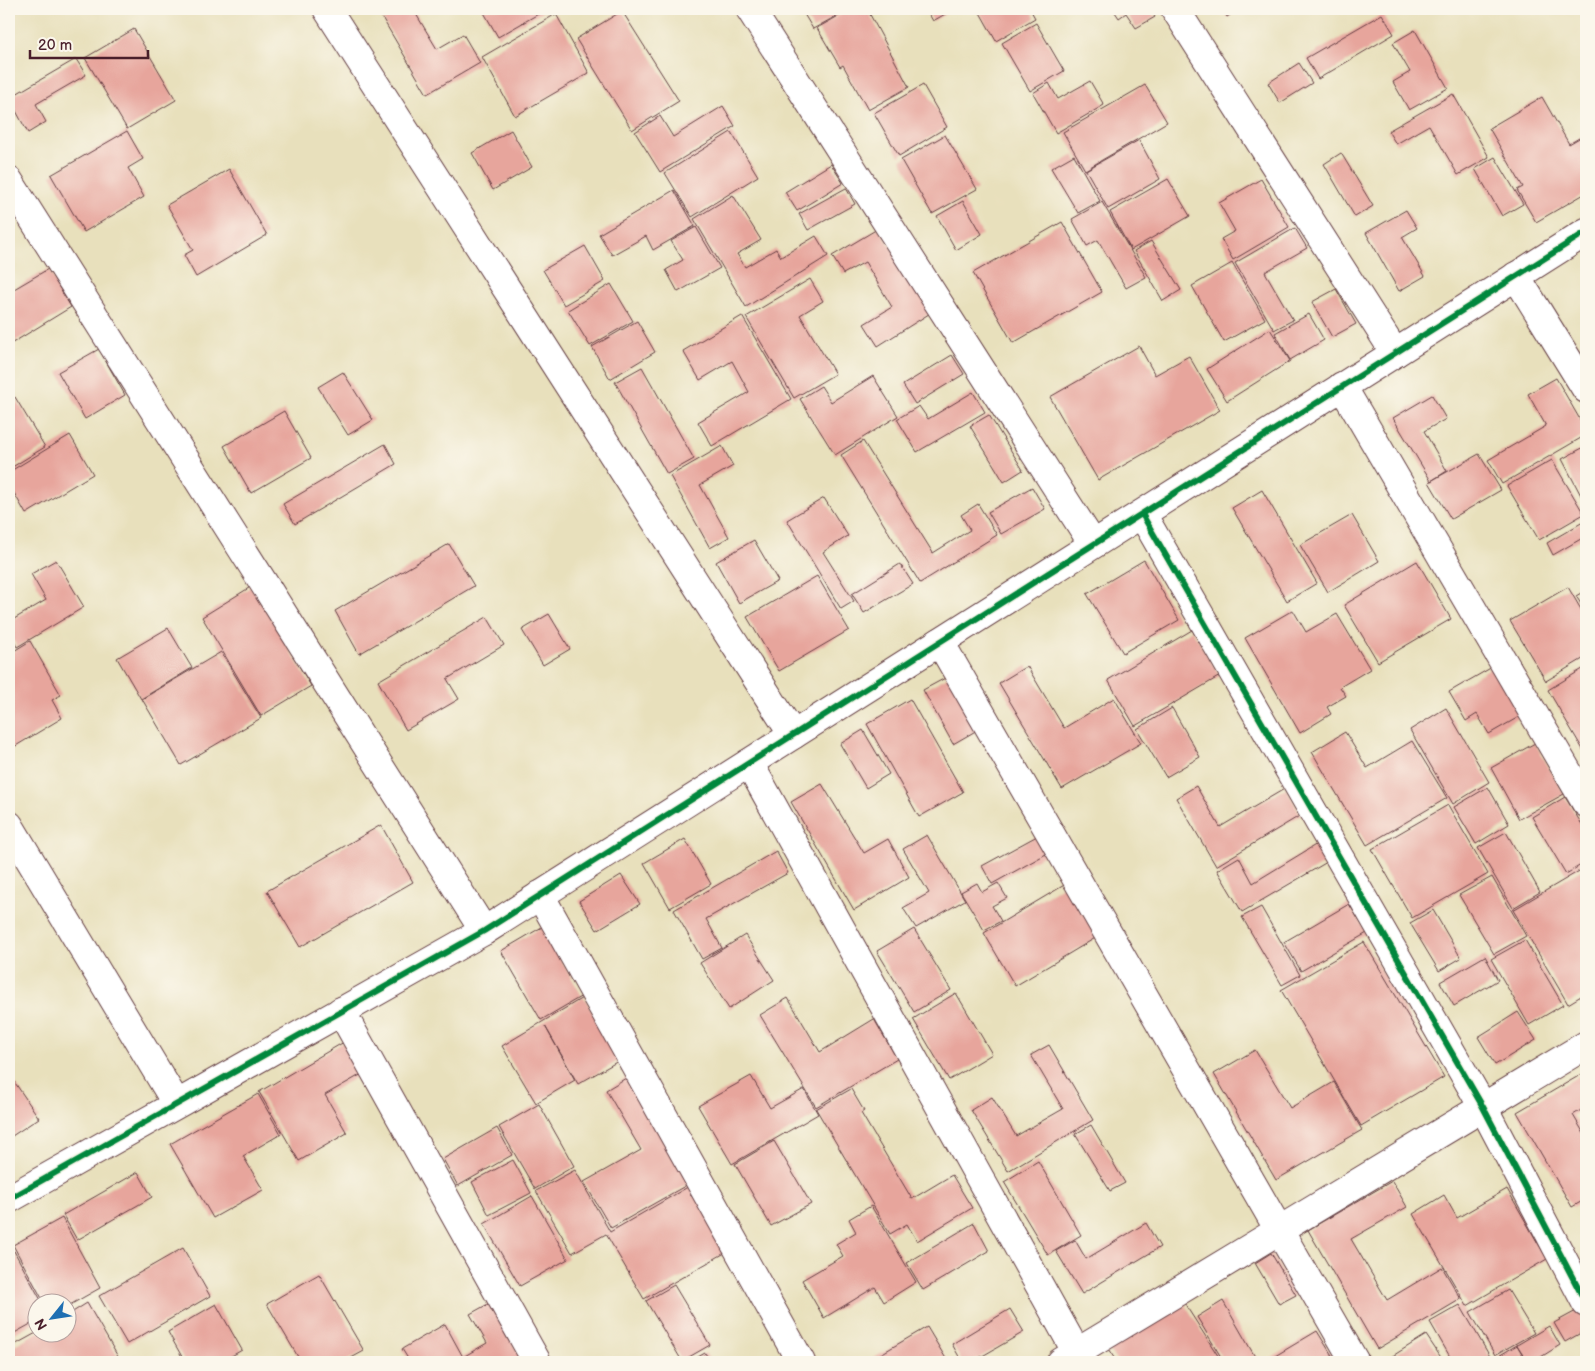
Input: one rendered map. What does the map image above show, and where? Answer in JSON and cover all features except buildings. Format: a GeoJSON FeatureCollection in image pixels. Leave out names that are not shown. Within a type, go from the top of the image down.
{"type":"FeatureCollection","features":[{"type":"Feature","properties":{"kind":"street"},"geometry":{"type":"LineString","coordinates":[[327,9],[793,735]]}},
{"type":"Feature","properties":{"kind":"street"},"geometry":{"type":"LineString","coordinates":[[750,9],[1093,544]]}},
{"type":"Feature","properties":{"kind":"street"},"geometry":{"type":"LineString","coordinates":[[1174,9],[1395,353]]}},
{"type":"Feature","properties":{"kind":"street"},"geometry":{"type":"LineString","coordinates":[[9,182],[484,931]]}},
{"type":"Feature","properties":{"kind":"street"},"geometry":{"type":"LineString","coordinates":[[9,1199],[176,1103],[484,931],[1586,232]]}},
{"type":"Feature","properties":{"kind":"street"},"geometry":{"type":"LineString","coordinates":[[1516,276],[1586,389]]}},
{"type":"Feature","properties":{"kind":"street"},"geometry":{"type":"LineString","coordinates":[[1342,386],[1586,803]]}},
{"type":"Feature","properties":{"kind":"street"},"geometry":{"type":"LineString","coordinates":[[1142,514],[1483,1107],[1586,1304]]}},
{"type":"Feature","properties":{"kind":"street"},"geometry":{"type":"LineString","coordinates":[[940,642],[1355,1362]]}},
{"type":"Feature","properties":{"kind":"street"},"geometry":{"type":"LineString","coordinates":[[749,763],[1073,1359],[1278,1231],[1586,1045]]}},
{"type":"Feature","properties":{"kind":"street"},"geometry":{"type":"LineString","coordinates":[[9,825],[176,1103]]}},
{"type":"Feature","properties":{"kind":"street"},"geometry":{"type":"LineString","coordinates":[[540,895],[801,1362]]}},
{"type":"Feature","properties":{"kind":"street"},"geometry":{"type":"LineString","coordinates":[[341,1011],[537,1362]]}},
{"type":"Feature","properties":{"kind":"cycle path"},"geometry":{"type":"LineString","coordinates":[[9,1199],[484,931],[1586,232]]}},
{"type":"Feature","properties":{"kind":"cycle path"},"geometry":{"type":"LineString","coordinates":[[1142,514],[1483,1107],[1586,1303]]}}]}
